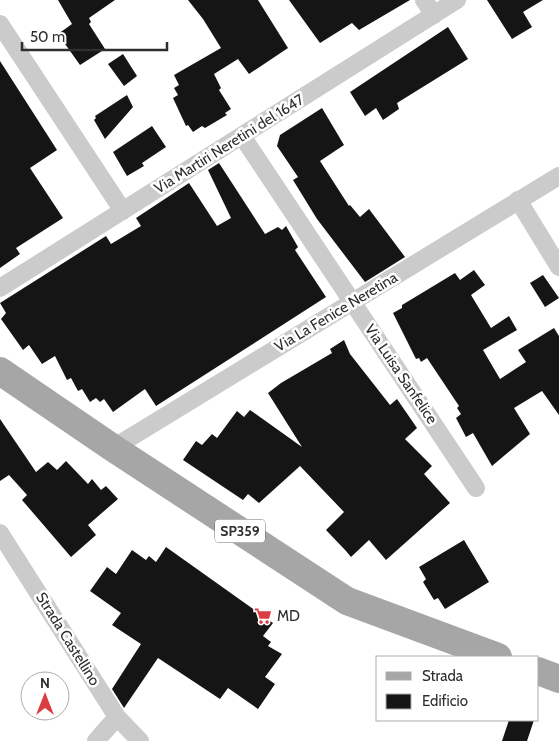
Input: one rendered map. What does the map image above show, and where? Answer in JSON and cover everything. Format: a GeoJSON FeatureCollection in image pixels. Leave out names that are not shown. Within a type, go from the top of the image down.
{"type":"FeatureCollection","features":[{"type":"Feature","properties":{"kind":"main road","name":"SP359"},"geometry":{"type":"LineString","coordinates":[[0,371],[113,448],[348,601],[495,656]]}},
{"type":"Feature","properties":{"kind":"main road"},"geometry":{"type":"LineString","coordinates":[[539,671],[559,678]]}},
{"type":"Feature","properties":{"kind":"street","name":"Via Martiri Neretini del 1647"},"geometry":{"type":"LineString","coordinates":[[0,288],[242,136],[429,7],[457,0]]}},
{"type":"Feature","properties":{"kind":"street"},"geometry":{"type":"LineString","coordinates":[[0,24],[123,211]]}},
{"type":"Feature","properties":{"kind":"street","name":"Via Luisa Sanfelice"},"geometry":{"type":"LineString","coordinates":[[242,136],[476,488]]}},
{"type":"Feature","properties":{"kind":"street","name":"Via La Fenice Neretina"},"geometry":{"type":"LineString","coordinates":[[113,448],[559,176]]}},
{"type":"Feature","properties":{"kind":"street"},"geometry":{"type":"LineString","coordinates":[[518,200],[559,267]]}},
{"type":"Feature","properties":{"kind":"street","name":"Strada Castellino"},"geometry":{"type":"LineString","coordinates":[[0,533],[117,717],[140,741]]}},
{"type":"Feature","properties":{"kind":"street"},"geometry":{"type":"LineString","coordinates":[[96,741],[117,717]]}},
{"type":"Feature","properties":{"kind":"building"},"geometry":{"type":"Polygon","coordinates":[[[58,0],[115,0],[89,18],[91,22],[89,24],[105,49],[80,65],[58,34],[72,24],[58,0]]]}},
{"type":"Feature","properties":{"kind":"building"},"geometry":{"type":"Polygon","coordinates":[[[188,0],[258,0],[288,48],[249,74],[238,59],[214,74],[221,88],[219,90],[231,109],[225,113],[227,115],[205,128],[202,126],[193,132],[188,125],[186,126],[173,98],[178,95],[174,88],[179,85],[174,75],[221,48],[203,19],[188,0]]]}},
{"type":"Feature","properties":{"kind":"building"},"geometry":{"type":"Polygon","coordinates":[[[289,0],[410,0],[359,30],[352,23],[320,43],[289,0]]]}},
{"type":"Feature","properties":{"kind":"building"},"geometry":{"type":"Polygon","coordinates":[[[487,0],[543,0],[523,12],[532,27],[512,39],[487,0]]]}},
{"type":"Feature","properties":{"kind":"building"},"geometry":{"type":"Polygon","coordinates":[[[448,27],[468,59],[397,103],[399,109],[383,120],[376,108],[365,116],[350,92],[448,27]]]}},
{"type":"Feature","properties":{"kind":"building"},"geometry":{"type":"Polygon","coordinates":[[[123,54],[137,76],[124,86],[108,64],[123,54]]]}},
{"type":"Feature","properties":{"kind":"building"},"geometry":{"type":"Polygon","coordinates":[[[0,61],[57,150],[30,168],[63,218],[16,248],[20,254],[0,268],[0,61]]]}},
{"type":"Feature","properties":{"kind":"building"},"geometry":{"type":"Polygon","coordinates":[[[127,95],[133,107],[105,139],[94,120],[95,116],[127,95]]]}},
{"type":"Feature","properties":{"kind":"building"},"geometry":{"type":"Polygon","coordinates":[[[322,108],[344,145],[320,161],[349,206],[360,217],[369,209],[405,257],[365,282],[317,219],[293,180],[298,177],[277,146],[280,135],[322,108]]]}},
{"type":"Feature","properties":{"kind":"building"},"geometry":{"type":"Polygon","coordinates":[[[152,126],[166,147],[142,163],[144,166],[127,176],[113,152],[152,126]]]}},
{"type":"Feature","properties":{"kind":"building"},"geometry":{"type":"Polygon","coordinates":[[[219,163],[265,234],[278,227],[282,230],[286,226],[298,247],[295,250],[326,297],[156,406],[145,389],[113,412],[104,399],[100,402],[96,398],[90,402],[82,389],[78,391],[71,378],[67,380],[55,356],[42,364],[29,345],[23,350],[1,319],[6,313],[0,303],[106,236],[111,244],[141,226],[136,218],[189,183],[217,226],[231,218],[208,170],[219,163]]]}},
{"type":"Feature","properties":{"kind":"building"},"geometry":{"type":"Polygon","coordinates":[[[474,270],[485,285],[471,295],[491,328],[509,316],[517,330],[483,350],[500,379],[526,362],[518,350],[554,328],[559,336],[559,415],[542,391],[514,408],[530,434],[492,466],[473,433],[466,437],[456,418],[461,414],[457,408],[459,406],[427,358],[421,362],[419,358],[416,359],[393,313],[402,308],[402,305],[455,273],[460,280],[474,270]]]}},
{"type":"Feature","properties":{"kind":"building"},"geometry":{"type":"Polygon","coordinates":[[[543,275],[559,298],[545,307],[530,283],[543,275]]]}},
{"type":"Feature","properties":{"kind":"building"},"geometry":{"type":"Polygon","coordinates":[[[344,340],[350,354],[390,405],[397,399],[417,428],[405,439],[432,466],[424,474],[450,503],[386,560],[369,540],[351,557],[326,530],[344,512],[300,466],[259,503],[248,494],[243,500],[183,460],[196,441],[202,445],[212,434],[217,438],[237,411],[244,417],[250,410],[302,447],[268,393],[281,383],[332,353],[330,349],[344,340]]]}},
{"type":"Feature","properties":{"kind":"building"},"geometry":{"type":"Polygon","coordinates":[[[0,419],[36,472],[48,462],[57,470],[66,461],[88,484],[92,479],[101,490],[106,486],[118,499],[88,525],[96,535],[71,557],[22,500],[27,495],[9,475],[0,481],[0,419]]]}},
{"type":"Feature","properties":{"kind":"building"},"geometry":{"type":"Polygon","coordinates":[[[464,540],[489,582],[445,609],[438,598],[434,600],[423,582],[426,579],[419,567],[464,540]]]}},
{"type":"Feature","properties":{"kind":"building"},"geometry":{"type":"Polygon","coordinates":[[[166,547],[273,623],[263,636],[271,642],[268,646],[282,654],[265,677],[275,684],[258,709],[228,688],[220,699],[158,658],[124,708],[112,689],[141,644],[112,625],[121,613],[90,591],[107,567],[116,574],[132,550],[146,560],[149,556],[156,562],[166,547]]]}},
{"type":"Feature","properties":{"kind":"building"},"geometry":{"type":"Polygon","coordinates":[[[509,721],[534,721],[527,741],[502,741],[509,721]]]}},
{"type":"Feature","properties":{"kind":"place","name":"MD"},"geometry":{"type":"Point","coordinates":[263,616]}}]}
